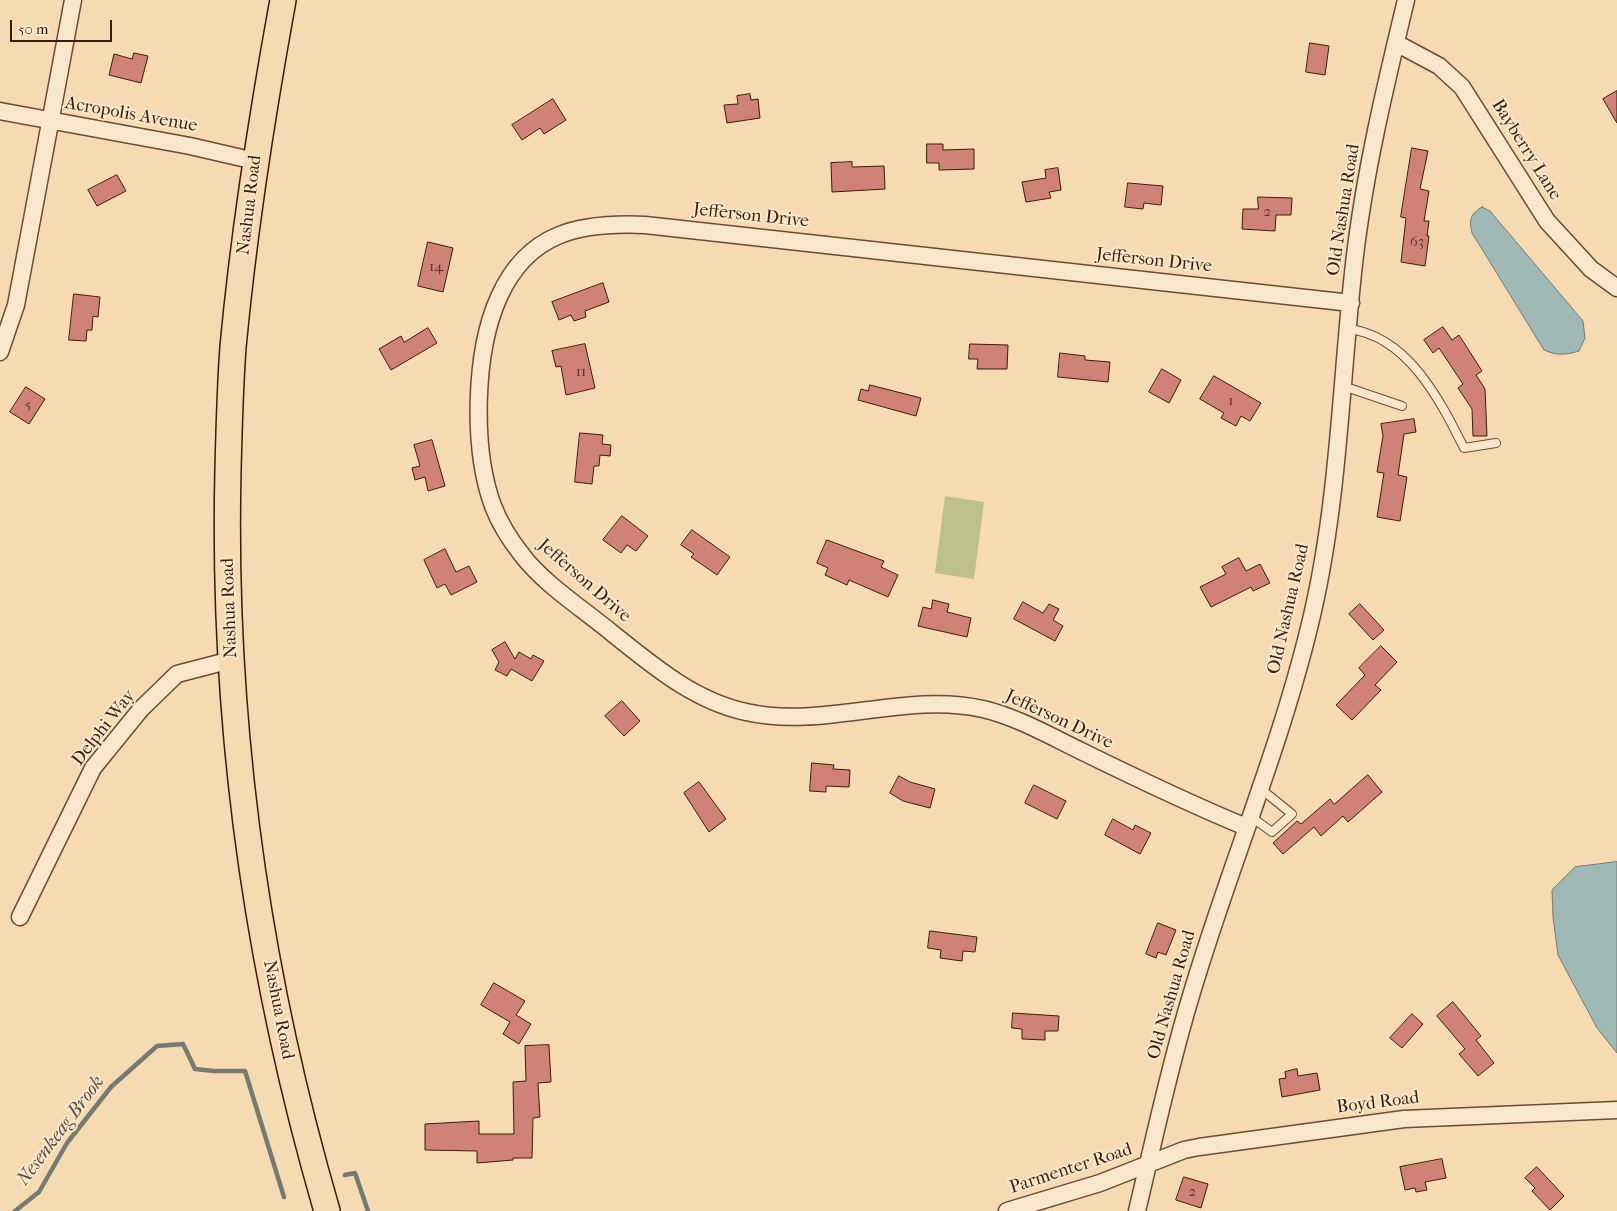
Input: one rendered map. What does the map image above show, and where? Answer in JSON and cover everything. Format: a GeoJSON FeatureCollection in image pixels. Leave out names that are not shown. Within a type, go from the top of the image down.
{"type":"FeatureCollection","features":[{"type":"Feature","properties":{"kind":"main road","name":"Nashua Road"},"geometry":{"type":"LineString","coordinates":[[283,0],[255,161],[233,349],[228,521],[231,660],[252,863],[261,926],[286,1054],[309,1148],[328,1211]]}},
{"type":"Feature","properties":{"kind":"street"},"geometry":{"type":"LineString","coordinates":[[0,352],[16,305],[73,0]]}},
{"type":"Feature","properties":{"kind":"street","name":"Old Nashua Road"},"geometry":{"type":"LineString","coordinates":[[1137,1211],[1190,999],[1296,674],[1312,613],[1323,563],[1343,386],[1350,303],[1367,179],[1406,0]]}},
{"type":"Feature","properties":{"kind":"street","name":"Bayberry Lane"},"geometry":{"type":"LineString","coordinates":[[1396,43],[1439,66],[1462,87],[1548,221],[1591,269],[1617,288]]}},
{"type":"Feature","properties":{"kind":"street","name":"Acropolis Avenue"},"geometry":{"type":"LineString","coordinates":[[0,112],[190,146],[255,161]]}},
{"type":"Feature","properties":{"kind":"street","name":"Jefferson Drive"},"geometry":{"type":"LineString","coordinates":[[1248,822],[1188,803],[1016,720],[986,709],[939,704],[812,715],[763,715],[731,708],[688,688],[635,652],[534,569],[505,532],[492,502],[484,472],[480,424],[484,344],[499,297],[510,276],[526,257],[538,246],[566,232],[613,224],[664,227],[1350,303]]}},
{"type":"Feature","properties":{"kind":"street","name":"Delphi Way"},"geometry":{"type":"LineString","coordinates":[[20,917],[94,768],[141,709],[177,674],[231,660]]}},
{"type":"Feature","properties":{"kind":"street","name":"Boyd Road"},"geometry":{"type":"LineString","coordinates":[[1148,1164],[1199,1147],[1372,1122],[1436,1116],[1617,1110]]}},
{"type":"Feature","properties":{"kind":"street","name":"Parmenter Road"},"geometry":{"type":"LineString","coordinates":[[1007,1211],[1100,1183],[1148,1164]]}},
{"type":"Feature","properties":{"kind":"lane"},"geometry":{"type":"LineString","coordinates":[[1348,330],[1365,331],[1399,351],[1440,401],[1464,448],[1496,443]]}},
{"type":"Feature","properties":{"kind":"lane"},"geometry":{"type":"LineString","coordinates":[[1343,386],[1402,406]]}},
{"type":"Feature","properties":{"kind":"lane"},"geometry":{"type":"LineString","coordinates":[[1248,822],[1272,832],[1292,814],[1259,788]]}},
{"type":"Feature","properties":{"kind":"green space"},"geometry":{"type":"Polygon","coordinates":[[[945,496],[984,502],[974,579],[935,573],[945,496]]]}},
{"type":"Feature","properties":{"kind":"water"},"geometry":{"type":"Polygon","coordinates":[[[1482,207],[1490,211],[1583,321],[1585,338],[1579,351],[1562,354],[1544,350],[1472,233],[1471,218],[1482,207]]]}},
{"type":"Feature","properties":{"kind":"water"},"geometry":{"type":"Polygon","coordinates":[[[1617,862],[1617,1053],[1597,1028],[1558,955],[1552,890],[1575,867],[1617,862]]]}},
{"type":"Feature","properties":{"kind":"building"},"geometry":{"type":"Polygon","coordinates":[[[1310,43],[1329,46],[1325,75],[1306,72],[1310,43]]]}},
{"type":"Feature","properties":{"kind":"building"},"geometry":{"type":"Polygon","coordinates":[[[134,53],[148,56],[141,83],[109,75],[114,54],[132,59],[134,53]]]}},
{"type":"Feature","properties":{"kind":"building"},"geometry":{"type":"Polygon","coordinates":[[[1617,91],[1617,123],[1603,99],[1617,91]]]}},
{"type":"Feature","properties":{"kind":"building"},"geometry":{"type":"Polygon","coordinates":[[[750,94],[751,100],[758,99],[760,118],[727,123],[724,105],[738,104],[737,96],[750,94]]]}},
{"type":"Feature","properties":{"kind":"building"},"geometry":{"type":"Polygon","coordinates":[[[553,99],[566,120],[544,134],[540,128],[522,140],[512,125],[553,99]]]}},
{"type":"Feature","properties":{"kind":"building"},"geometry":{"type":"Polygon","coordinates":[[[927,144],[943,144],[943,150],[974,149],[974,169],[939,170],[939,163],[927,163],[927,144]]]}},
{"type":"Feature","properties":{"kind":"building"},"geometry":{"type":"Polygon","coordinates":[[[1412,148],[1428,151],[1420,189],[1429,191],[1424,221],[1429,221],[1425,266],[1401,262],[1406,218],[1401,217],[1412,148]]]}},
{"type":"Feature","properties":{"kind":"building"},"geometry":{"type":"Polygon","coordinates":[[[852,162],[852,167],[884,166],[885,189],[832,192],[831,163],[852,162]]]}},
{"type":"Feature","properties":{"kind":"building"},"geometry":{"type":"Polygon","coordinates":[[[1058,168],[1061,190],[1049,192],[1051,198],[1026,202],[1022,182],[1046,178],[1045,170],[1058,168]]]}},
{"type":"Feature","properties":{"kind":"building"},"geometry":{"type":"Polygon","coordinates":[[[117,175],[126,191],[97,206],[88,190],[117,175]]]}},
{"type":"Feature","properties":{"kind":"building"},"geometry":{"type":"Polygon","coordinates":[[[1128,183],[1163,186],[1161,205],[1144,203],[1143,209],[1125,207],[1128,183]]]}},
{"type":"Feature","properties":{"kind":"building"},"geometry":{"type":"Polygon","coordinates":[[[1258,197],[1292,198],[1291,215],[1276,215],[1275,231],[1242,229],[1243,209],[1258,209],[1258,197]]]}},
{"type":"Feature","properties":{"kind":"building"},"geometry":{"type":"Polygon","coordinates":[[[428,242],[453,248],[443,292],[418,286],[428,242]]]}},
{"type":"Feature","properties":{"kind":"building"},"geometry":{"type":"Polygon","coordinates":[[[603,283],[609,302],[585,311],[586,317],[574,321],[571,315],[559,320],[552,302],[603,283]]]}},
{"type":"Feature","properties":{"kind":"building"},"geometry":{"type":"Polygon","coordinates":[[[74,294],[100,297],[98,317],[93,316],[92,330],[87,330],[86,341],[69,340],[74,294]]]}},
{"type":"Feature","properties":{"kind":"building"},"geometry":{"type":"Polygon","coordinates":[[[1443,327],[1452,340],[1459,335],[1482,371],[1476,375],[1485,389],[1487,436],[1473,436],[1472,409],[1458,388],[1463,384],[1439,348],[1433,353],[1424,340],[1443,327]]]}},
{"type":"Feature","properties":{"kind":"building"},"geometry":{"type":"Polygon","coordinates":[[[428,328],[437,343],[391,370],[379,349],[401,336],[404,342],[428,328]]]}},
{"type":"Feature","properties":{"kind":"building"},"geometry":{"type":"Polygon","coordinates":[[[585,344],[595,388],[566,395],[561,366],[556,367],[552,351],[585,344]]]}},
{"type":"Feature","properties":{"kind":"building"},"geometry":{"type":"Polygon","coordinates":[[[970,344],[1008,345],[1007,369],[977,369],[978,359],[969,359],[970,344]]]}},
{"type":"Feature","properties":{"kind":"building"},"geometry":{"type":"Polygon","coordinates":[[[1060,353],[1085,356],[1085,360],[1110,362],[1108,382],[1058,377],[1060,353]]]}},
{"type":"Feature","properties":{"kind":"building"},"geometry":{"type":"Polygon","coordinates":[[[1162,369],[1181,380],[1169,403],[1149,392],[1162,369]]]}},
{"type":"Feature","properties":{"kind":"building"},"geometry":{"type":"Polygon","coordinates":[[[1214,376],[1261,403],[1250,421],[1241,416],[1236,426],[1221,418],[1224,413],[1200,399],[1214,376]]]}},
{"type":"Feature","properties":{"kind":"building"},"geometry":{"type":"Polygon","coordinates":[[[870,385],[921,398],[916,416],[858,400],[861,389],[868,391],[870,385]]]}},
{"type":"Feature","properties":{"kind":"building"},"geometry":{"type":"Polygon","coordinates":[[[26,387],[45,399],[29,424],[10,412],[26,387]]]}},
{"type":"Feature","properties":{"kind":"building"},"geometry":{"type":"Polygon","coordinates":[[[1414,419],[1416,432],[1404,434],[1398,475],[1407,477],[1400,521],[1377,517],[1384,473],[1377,472],[1383,436],[1381,424],[1414,419]]]}},
{"type":"Feature","properties":{"kind":"building"},"geometry":{"type":"Polygon","coordinates":[[[580,433],[603,435],[602,444],[611,445],[610,456],[600,455],[599,466],[594,466],[592,484],[575,482],[580,433]]]}},
{"type":"Feature","properties":{"kind":"building"},"geometry":{"type":"Polygon","coordinates":[[[432,440],[445,486],[428,491],[425,477],[415,480],[412,468],[420,466],[414,445],[432,440]]]}},
{"type":"Feature","properties":{"kind":"building"},"geometry":{"type":"Polygon","coordinates":[[[622,516],[648,536],[636,551],[627,545],[621,553],[603,540],[622,516]]]}},
{"type":"Feature","properties":{"kind":"building"},"geometry":{"type":"Polygon","coordinates":[[[692,530],[730,557],[717,575],[691,557],[694,554],[681,545],[692,530]]]}},
{"type":"Feature","properties":{"kind":"building"},"geometry":{"type":"Polygon","coordinates":[[[827,540],[884,561],[881,567],[898,575],[888,597],[849,580],[847,585],[825,575],[828,568],[817,563],[827,540]]]}},
{"type":"Feature","properties":{"kind":"building"},"geometry":{"type":"Polygon","coordinates":[[[445,549],[456,572],[469,566],[477,582],[451,595],[445,584],[437,588],[424,560],[445,549]]]}},
{"type":"Feature","properties":{"kind":"building"},"geometry":{"type":"Polygon","coordinates":[[[1239,558],[1246,571],[1260,564],[1270,583],[1253,591],[1251,587],[1211,607],[1200,587],[1226,574],[1222,567],[1239,558]]]}},
{"type":"Feature","properties":{"kind":"building"},"geometry":{"type":"Polygon","coordinates":[[[933,600],[949,604],[947,612],[971,618],[967,637],[918,626],[923,607],[931,609],[933,600]]]}},
{"type":"Feature","properties":{"kind":"building"},"geometry":{"type":"Polygon","coordinates":[[[1023,602],[1043,613],[1049,604],[1059,609],[1053,620],[1063,626],[1055,641],[1014,619],[1023,602]]]}},
{"type":"Feature","properties":{"kind":"building"},"geometry":{"type":"Polygon","coordinates":[[[1360,604],[1384,630],[1373,640],[1349,614],[1360,604]]]}},
{"type":"Feature","properties":{"kind":"building"},"geometry":{"type":"Polygon","coordinates":[[[505,642],[515,659],[519,652],[531,659],[533,655],[544,661],[532,681],[511,669],[507,676],[495,670],[499,662],[492,650],[505,642]]]}},
{"type":"Feature","properties":{"kind":"building"},"geometry":{"type":"Polygon","coordinates":[[[1381,646],[1397,662],[1375,685],[1381,690],[1352,720],[1336,705],[1365,675],[1359,668],[1381,646]]]}},
{"type":"Feature","properties":{"kind":"building"},"geometry":{"type":"Polygon","coordinates":[[[622,701],[640,721],[624,736],[605,716],[622,701]]]}},
{"type":"Feature","properties":{"kind":"building"},"geometry":{"type":"Polygon","coordinates":[[[812,763],[834,765],[833,769],[850,770],[849,787],[826,786],[826,792],[810,791],[812,763]]]}},
{"type":"Feature","properties":{"kind":"building"},"geometry":{"type":"Polygon","coordinates":[[[1368,775],[1382,792],[1348,822],[1343,816],[1321,836],[1314,827],[1283,854],[1273,843],[1297,821],[1301,824],[1330,799],[1334,804],[1368,775]]]}},
{"type":"Feature","properties":{"kind":"building"},"geometry":{"type":"Polygon","coordinates":[[[899,776],[910,782],[935,789],[930,808],[903,801],[890,793],[899,776]]]}},
{"type":"Feature","properties":{"kind":"building"},"geometry":{"type":"Polygon","coordinates":[[[699,782],[726,819],[709,832],[684,793],[699,782]]]}},
{"type":"Feature","properties":{"kind":"building"},"geometry":{"type":"Polygon","coordinates":[[[1034,785],[1066,801],[1057,819],[1025,803],[1034,785]]]}},
{"type":"Feature","properties":{"kind":"building"},"geometry":{"type":"Polygon","coordinates":[[[1113,819],[1133,830],[1135,825],[1151,833],[1140,854],[1105,835],[1113,819]]]}},
{"type":"Feature","properties":{"kind":"building"},"geometry":{"type":"Polygon","coordinates":[[[1158,923],[1176,930],[1166,955],[1158,952],[1156,958],[1146,954],[1158,923]]]}},
{"type":"Feature","properties":{"kind":"building"},"geometry":{"type":"Polygon","coordinates":[[[930,931],[977,937],[975,952],[963,951],[962,961],[940,958],[941,950],[928,948],[930,931]]]}},
{"type":"Feature","properties":{"kind":"building"},"geometry":{"type":"Polygon","coordinates":[[[494,983],[525,1001],[516,1015],[531,1024],[519,1044],[503,1034],[510,1022],[481,1005],[494,983]]]}},
{"type":"Feature","properties":{"kind":"building"},"geometry":{"type":"Polygon","coordinates":[[[1453,1002],[1481,1036],[1476,1040],[1494,1063],[1478,1076],[1459,1054],[1465,1049],[1437,1016],[1453,1002]]]}},
{"type":"Feature","properties":{"kind":"building"},"geometry":{"type":"Polygon","coordinates":[[[1013,1013],[1059,1016],[1058,1031],[1045,1031],[1045,1040],[1022,1039],[1022,1029],[1012,1028],[1013,1013]]]}},
{"type":"Feature","properties":{"kind":"building"},"geometry":{"type":"Polygon","coordinates":[[[1412,1014],[1423,1024],[1402,1048],[1390,1038],[1412,1014]]]}},
{"type":"Feature","properties":{"kind":"building"},"geometry":{"type":"Polygon","coordinates":[[[549,1045],[551,1082],[538,1083],[540,1117],[533,1118],[532,1158],[513,1158],[513,1160],[477,1163],[477,1151],[425,1150],[425,1124],[479,1121],[479,1134],[514,1134],[513,1082],[526,1081],[525,1046],[549,1045]]]}},
{"type":"Feature","properties":{"kind":"building"},"geometry":{"type":"Polygon","coordinates":[[[1297,1069],[1298,1076],[1317,1073],[1320,1090],[1282,1097],[1279,1079],[1286,1078],[1285,1072],[1297,1069]]]}},
{"type":"Feature","properties":{"kind":"building"},"geometry":{"type":"Polygon","coordinates":[[[1442,1159],[1446,1178],[1425,1182],[1427,1190],[1416,1192],[1415,1188],[1405,1190],[1400,1167],[1442,1159]]]}},
{"type":"Feature","properties":{"kind":"building"},"geometry":{"type":"Polygon","coordinates":[[[1537,1167],[1564,1196],[1550,1210],[1532,1191],[1535,1188],[1525,1178],[1537,1167]]]}},
{"type":"Feature","properties":{"kind":"building"},"geometry":{"type":"Polygon","coordinates":[[[1184,1177],[1208,1184],[1201,1208],[1176,1200],[1184,1177]]]}},
{"type":"Feature","properties":{"kind":"waterway","name":"Nesenkeag Brook"},"geometry":{"type":"LineString","coordinates":[[15,1211],[39,1192],[67,1143],[111,1087],[157,1046],[183,1044],[195,1069],[245,1071],[284,1197]]}},
{"type":"Feature","properties":{"kind":"waterway","name":"Nesenkeag Brook"},"geometry":{"type":"LineString","coordinates":[[345,1175],[355,1173],[368,1211]]}}]}
